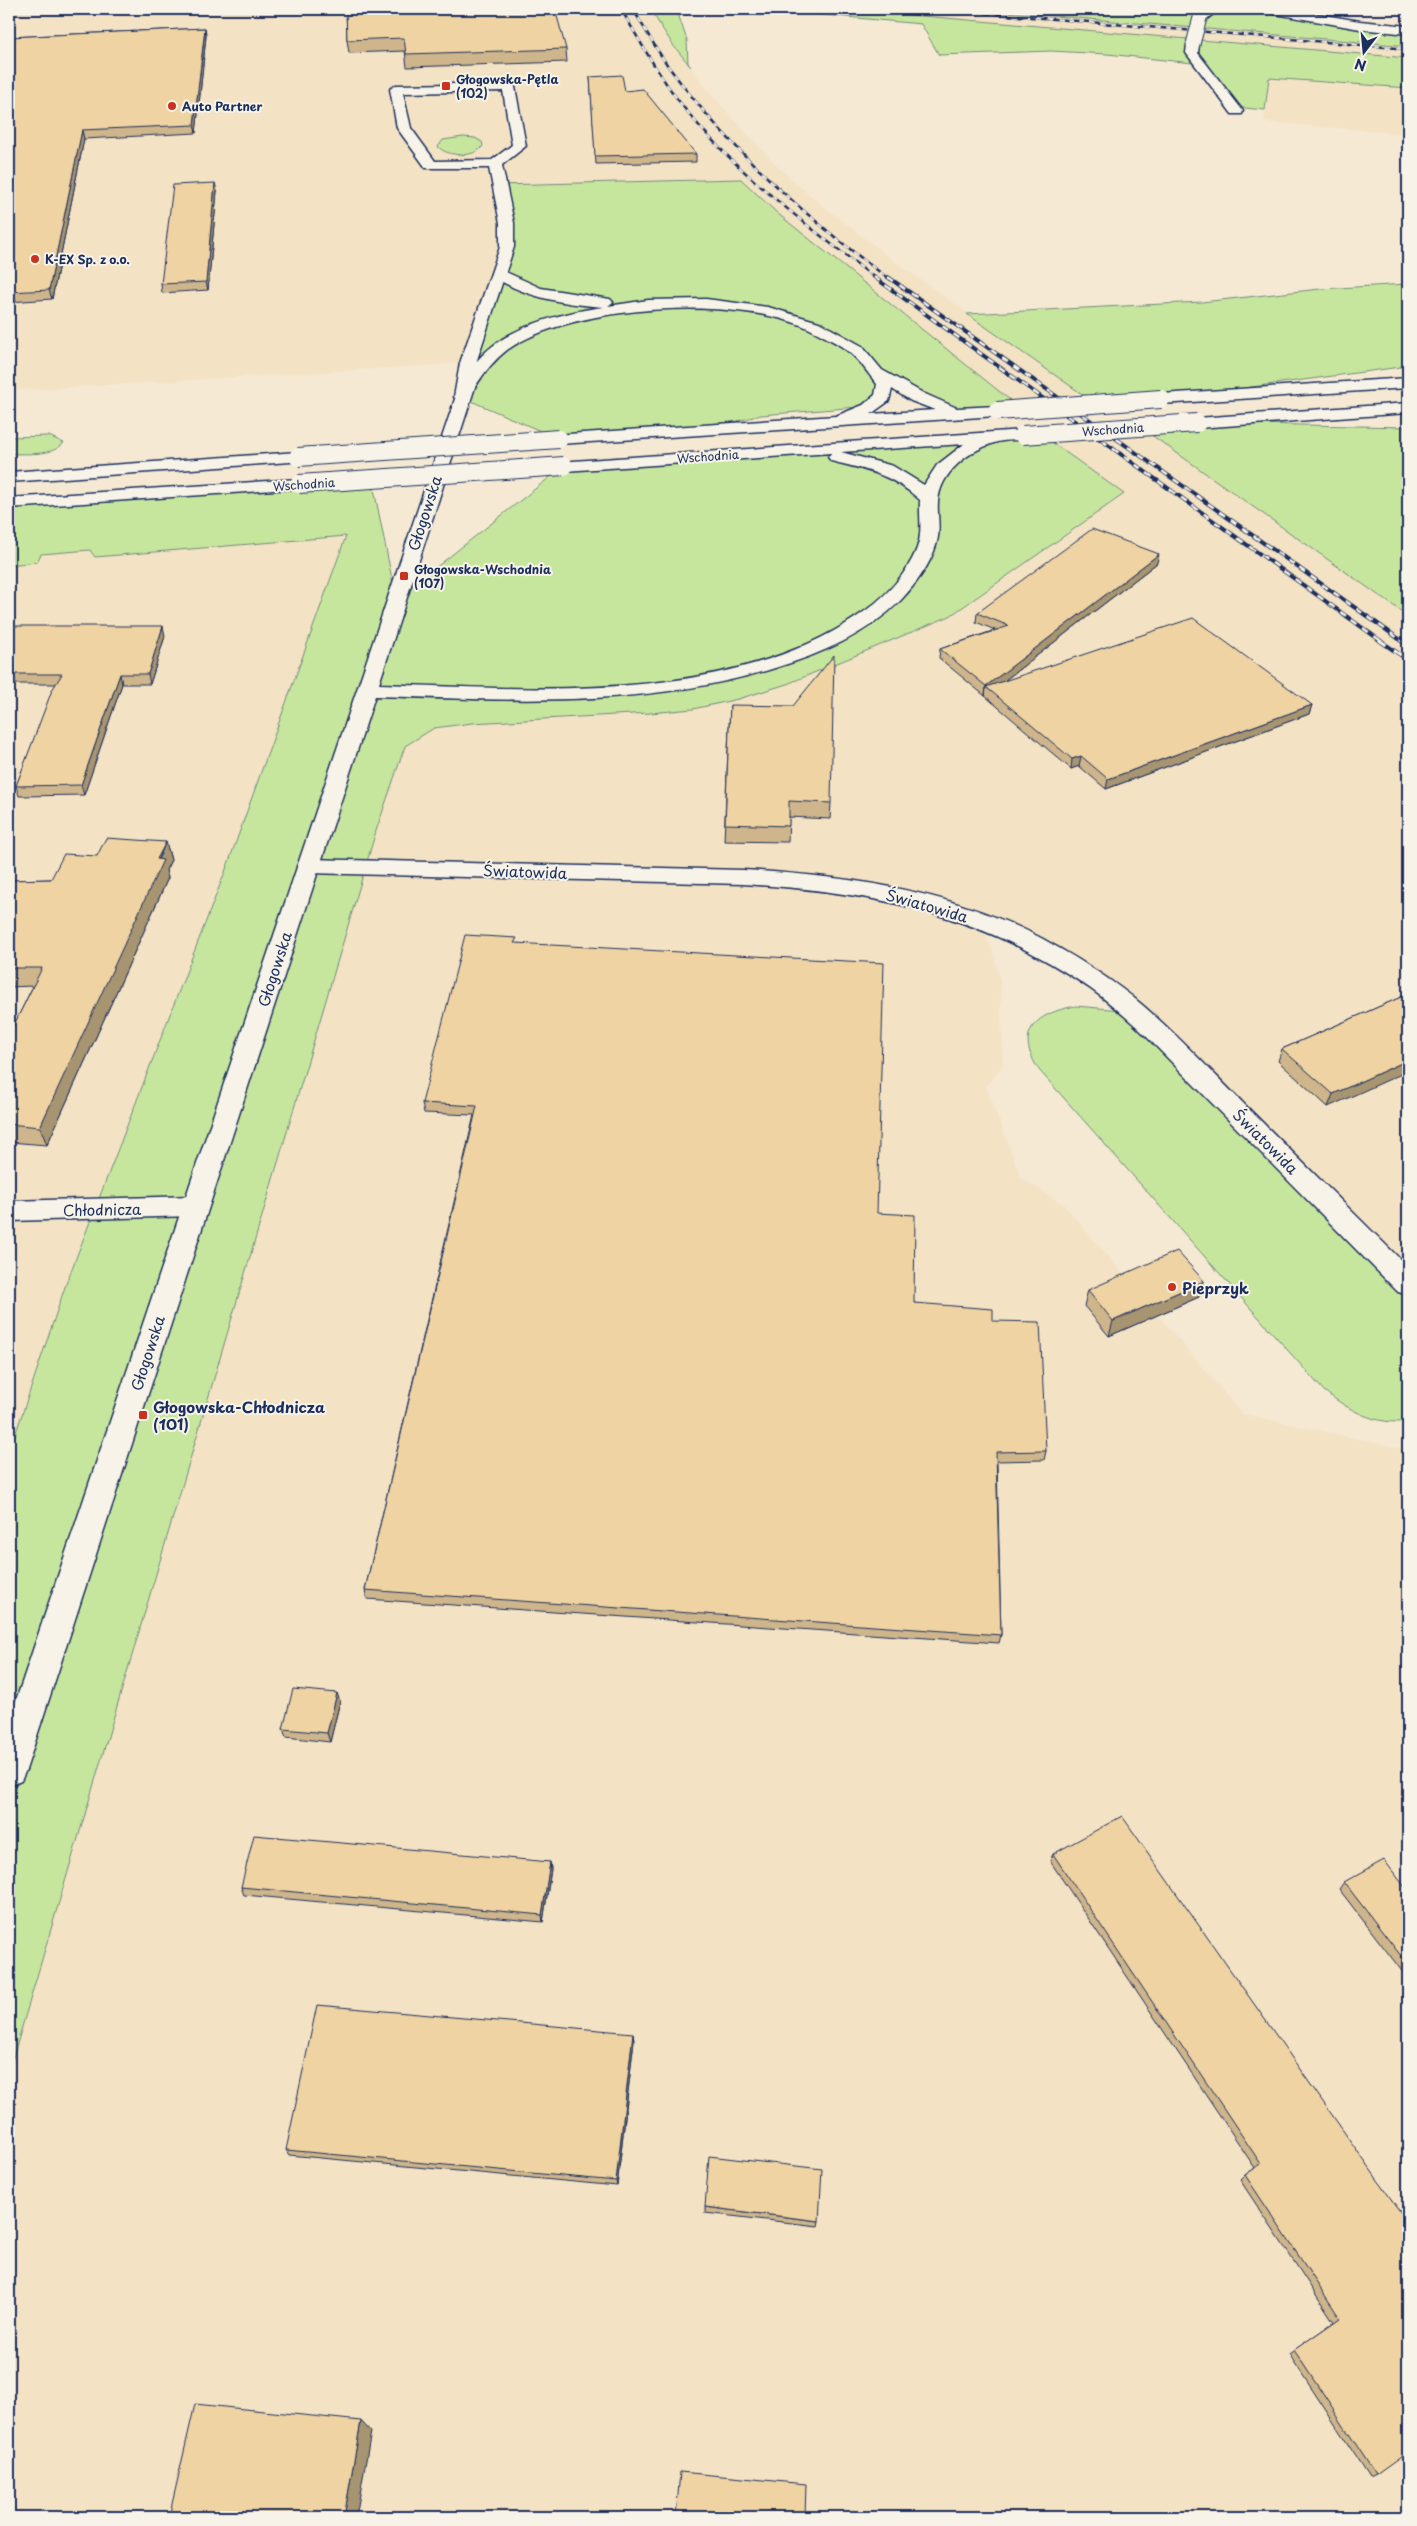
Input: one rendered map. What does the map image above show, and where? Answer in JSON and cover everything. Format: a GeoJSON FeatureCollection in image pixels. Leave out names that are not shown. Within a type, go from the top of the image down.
{"type":"FeatureCollection","features":[{"type":"Feature","properties":{"kind":"street"},"geometry":{"type":"LineString","coordinates":[[1214,9],[1208,11],[1200,18],[1192,53],[1237,112]]}},
{"type":"Feature","properties":{"kind":"street"},"geometry":{"type":"LineString","coordinates":[[1270,9],[1360,25],[1408,30]]}},
{"type":"Feature","properties":{"kind":"street"},"geometry":{"type":"LineString","coordinates":[[508,87],[519,146],[495,164],[431,165],[404,128],[396,89],[508,87]]}},
{"type":"Feature","properties":{"kind":"street","name":"Głogowska"},"geometry":{"type":"LineString","coordinates":[[9,1770],[462,397],[468,363],[507,247],[508,231],[495,164]]}},
{"type":"Feature","properties":{"kind":"street"},"geometry":{"type":"LineString","coordinates":[[499,274],[514,283],[552,295],[596,302],[641,305],[723,306],[792,319],[823,330],[848,344],[880,374],[912,394],[939,407],[976,412]]}},
{"type":"Feature","properties":{"kind":"street"},"geometry":{"type":"LineString","coordinates":[[462,397],[486,360],[505,345],[528,332],[582,313],[641,305]]}},
{"type":"Feature","properties":{"kind":"street"},"geometry":{"type":"LineString","coordinates":[[839,421],[869,409],[877,403],[883,396],[885,389],[885,383],[880,374]]}},
{"type":"Feature","properties":{"kind":"street","name":"Wschodnia"},"geometry":{"type":"LineString","coordinates":[[9,477],[1408,383]]}},
{"type":"Feature","properties":{"kind":"street","name":"Wschodnia"},"geometry":{"type":"LineString","coordinates":[[9,503],[1408,408]]}},
{"type":"Feature","properties":{"kind":"street"},"geometry":{"type":"LineString","coordinates":[[366,690],[517,695],[625,693],[678,687],[768,666],[810,651],[842,636],[875,613],[899,591],[914,570],[927,546],[930,529],[929,498],[935,482],[950,461],[966,449],[993,437]]}},
{"type":"Feature","properties":{"kind":"street"},"geometry":{"type":"LineString","coordinates":[[785,450],[835,456],[882,466],[911,482],[929,498]]}},
{"type":"Feature","properties":{"kind":"street","name":"Światowida"},"geometry":{"type":"LineString","coordinates":[[308,866],[807,881],[915,899],[976,919],[1034,944],[1100,984],[1146,1022],[1408,1284]]}},
{"type":"Feature","properties":{"kind":"street","name":"Chłodnicza"},"geometry":{"type":"LineString","coordinates":[[9,1211],[195,1206]]}},
{"type":"Feature","properties":{"kind":"shaded area"},"geometry":{"type":"Polygon","coordinates":[[[9,9],[650,9],[673,45],[714,98],[780,169],[819,203],[890,258],[1095,403],[1020,408],[777,213],[741,179],[507,223],[468,363],[9,391],[9,9]]]}},
{"type":"Feature","properties":{"kind":"shaded area"},"geometry":{"type":"Polygon","coordinates":[[[841,9],[971,9],[1408,46],[1408,58],[841,9]]]}},
{"type":"Feature","properties":{"kind":"shaded area"},"geometry":{"type":"Polygon","coordinates":[[[1269,78],[1408,88],[1408,134],[1264,122],[1269,78]]]}},
{"type":"Feature","properties":{"kind":"shaded area"},"geometry":{"type":"Polygon","coordinates":[[[1140,427],[1408,616],[1408,1284],[1147,1022],[1100,984],[977,920],[992,948],[1000,980],[1003,1065],[986,1086],[1021,1178],[1064,1205],[1242,1414],[1408,1450],[1408,2517],[9,2517],[9,2071],[376,831],[405,746],[434,728],[472,723],[650,713],[693,708],[738,699],[787,684],[950,616],[1123,495],[1039,433],[1140,427]]]}},
{"type":"Feature","properties":{"kind":"shaded area"},"geometry":{"type":"Polygon","coordinates":[[[347,536],[228,864],[66,1284],[9,1453],[9,565],[37,562],[41,554],[90,550],[95,557],[347,536]]]}},
{"type":"Feature","properties":{"kind":"green space"},"geometry":{"type":"Polygon","coordinates":[[[650,9],[679,9],[677,11],[687,40],[688,63],[673,45],[650,9]]]}},
{"type":"Feature","properties":{"kind":"green space"},"geometry":{"type":"Polygon","coordinates":[[[760,9],[841,9],[1408,58],[1408,88],[1269,78],[1265,110],[1234,107],[1202,64],[1107,54],[1051,51],[939,55],[921,24],[760,9]]]}},
{"type":"Feature","properties":{"kind":"green space"},"geometry":{"type":"Polygon","coordinates":[[[971,9],[1270,9],[1408,30],[1408,46],[971,9]]]}},
{"type":"Feature","properties":{"kind":"green space"},"geometry":{"type":"Polygon","coordinates":[[[463,137],[475,138],[482,142],[483,146],[474,153],[461,155],[448,153],[438,147],[443,140],[463,137]]]}},
{"type":"Feature","properties":{"kind":"green space"},"geometry":{"type":"Polygon","coordinates":[[[741,179],[777,213],[1020,408],[961,411],[880,374],[874,401],[858,407],[761,415],[714,427],[559,439],[462,397],[505,255],[499,185],[741,179]]]}},
{"type":"Feature","properties":{"kind":"green space"},"geometry":{"type":"Polygon","coordinates":[[[1408,284],[1408,366],[1161,399],[1095,403],[967,314],[1202,302],[1320,289],[1408,284]]]}},
{"type":"Feature","properties":{"kind":"green space"},"geometry":{"type":"Polygon","coordinates":[[[1197,423],[1408,427],[1408,616],[1140,427],[1197,423]]]}},
{"type":"Feature","properties":{"kind":"green space"},"geometry":{"type":"Polygon","coordinates":[[[1039,433],[1124,494],[950,616],[787,684],[738,699],[693,709],[472,723],[434,728],[405,746],[376,831],[9,2071],[9,1453],[66,1284],[228,864],[346,536],[95,557],[90,550],[41,554],[37,562],[9,565],[9,503],[372,479],[396,599],[564,466],[1039,433]]]}},
{"type":"Feature","properties":{"kind":"green space"},"geometry":{"type":"Polygon","coordinates":[[[49,436],[64,443],[45,452],[9,454],[9,437],[49,436]]]}},
{"type":"Feature","properties":{"kind":"green space"},"geometry":{"type":"Polygon","coordinates":[[[1076,1006],[1132,1011],[1147,1022],[1408,1284],[1408,1421],[1396,1422],[1374,1419],[1353,1410],[1324,1391],[1039,1070],[1028,1045],[1029,1034],[1033,1026],[1050,1013],[1076,1006]]]}},
{"type":"Feature","properties":{"kind":"building"},"geometry":{"type":"Polygon","coordinates":[[[346,9],[555,9],[566,49],[406,54],[404,38],[347,40],[346,9]]]}},
{"type":"Feature","properties":{"kind":"building"},"geometry":{"type":"Polygon","coordinates":[[[205,28],[194,125],[82,130],[49,290],[9,292],[9,37],[205,28]]]}},
{"type":"Feature","properties":{"kind":"building"},"geometry":{"type":"Polygon","coordinates":[[[622,75],[625,91],[643,89],[696,154],[595,156],[590,77],[622,75]]]}},
{"type":"Feature","properties":{"kind":"building"},"geometry":{"type":"Polygon","coordinates":[[[215,183],[206,282],[161,284],[173,185],[215,183]]]}},
{"type":"Feature","properties":{"kind":"building"},"geometry":{"type":"Polygon","coordinates":[[[1092,529],[1159,554],[986,686],[940,649],[1009,626],[977,613],[1092,529]]]}},
{"type":"Feature","properties":{"kind":"building"},"geometry":{"type":"Polygon","coordinates":[[[1193,618],[1312,705],[1108,779],[1081,756],[1072,759],[986,687],[1193,618]]]}},
{"type":"Feature","properties":{"kind":"building"},"geometry":{"type":"Polygon","coordinates":[[[9,626],[163,626],[148,674],[120,674],[81,785],[16,786],[52,690],[62,674],[9,674],[9,626]]]}},
{"type":"Feature","properties":{"kind":"building"},"geometry":{"type":"Polygon","coordinates":[[[834,655],[831,803],[789,801],[789,826],[725,824],[730,705],[793,706],[834,655]]]}},
{"type":"Feature","properties":{"kind":"building"},"geometry":{"type":"Polygon","coordinates":[[[106,838],[166,842],[157,859],[163,860],[40,1127],[9,1124],[9,1035],[42,968],[9,968],[9,880],[51,879],[64,854],[97,856],[106,838]]]}},
{"type":"Feature","properties":{"kind":"building"},"geometry":{"type":"Polygon","coordinates":[[[465,935],[517,938],[514,943],[884,963],[877,1213],[915,1215],[914,1303],[993,1309],[993,1321],[1040,1322],[1046,1451],[996,1452],[1001,1635],[365,1590],[477,1106],[422,1103],[465,935]]]}},
{"type":"Feature","properties":{"kind":"building"},"geometry":{"type":"Polygon","coordinates":[[[1408,994],[1408,1060],[1333,1094],[1282,1049],[1408,994]]]}},
{"type":"Feature","properties":{"kind":"building"},"geometry":{"type":"Polygon","coordinates":[[[1177,1251],[1204,1281],[1113,1321],[1088,1290],[1177,1251]]]}},
{"type":"Feature","properties":{"kind":"building"},"geometry":{"type":"Polygon","coordinates":[[[293,1689],[337,1693],[327,1733],[283,1729],[293,1689]]]}},
{"type":"Feature","properties":{"kind":"building"},"geometry":{"type":"Polygon","coordinates":[[[1122,1816],[1408,2223],[1408,2452],[1376,2475],[1294,2350],[1340,2318],[1245,2175],[1261,2164],[1053,1854],[1122,1816]]]}},
{"type":"Feature","properties":{"kind":"building"},"geometry":{"type":"Polygon","coordinates":[[[254,1835],[550,1862],[542,1915],[241,1887],[254,1835]]]}},
{"type":"Feature","properties":{"kind":"building"},"geometry":{"type":"Polygon","coordinates":[[[1384,1860],[1408,1891],[1408,1965],[1344,1882],[1384,1860]]]}},
{"type":"Feature","properties":{"kind":"building"},"geometry":{"type":"Polygon","coordinates":[[[317,2005],[633,2033],[616,2181],[286,2150],[317,2005]]]}},
{"type":"Feature","properties":{"kind":"building"},"geometry":{"type":"Polygon","coordinates":[[[709,2156],[822,2169],[819,2221],[705,2207],[709,2156]]]}},
{"type":"Feature","properties":{"kind":"building"},"geometry":{"type":"Polygon","coordinates":[[[195,2404],[361,2421],[344,2517],[169,2517],[195,2404]]]}},
{"type":"Feature","properties":{"kind":"building"},"geometry":{"type":"Polygon","coordinates":[[[680,2472],[806,2484],[805,2517],[676,2517],[680,2472]]]}},
{"type":"Feature","properties":{"kind":"railway"},"geometry":{"type":"LineString","coordinates":[[621,9],[667,85],[706,133],[775,199],[876,279]]}},
{"type":"Feature","properties":{"kind":"railway"},"geometry":{"type":"LineString","coordinates":[[633,9],[671,70],[694,100],[745,156],[800,208],[889,279]]}},
{"type":"Feature","properties":{"kind":"railway"},"geometry":{"type":"LineString","coordinates":[[936,9],[1408,49]]}},
{"type":"Feature","properties":{"kind":"railway"},"geometry":{"type":"LineString","coordinates":[[874,277],[1381,641]]}},
{"type":"Feature","properties":{"kind":"railway"},"geometry":{"type":"LineString","coordinates":[[888,277],[1402,641]]}},
{"type":"Feature","properties":{"kind":"railway"},"geometry":{"type":"LineString","coordinates":[[1379,640],[1408,660]]}},
{"type":"Feature","properties":{"kind":"railway"},"geometry":{"type":"LineString","coordinates":[[1400,640],[1408,645]]}},
{"type":"Feature","properties":{"kind":"place","name":"Głogowska-Pętla (102)"},"geometry":{"type":"Point","coordinates":[446,86]}},
{"type":"Feature","properties":{"kind":"place","name":"Auto Partner"},"geometry":{"type":"Point","coordinates":[172,106]}},
{"type":"Feature","properties":{"kind":"place","name":"K-EX Sp. z o.o."},"geometry":{"type":"Point","coordinates":[35,259]}},
{"type":"Feature","properties":{"kind":"place","name":"Głogowska-Wschodnia (107)"},"geometry":{"type":"Point","coordinates":[404,576]}},
{"type":"Feature","properties":{"kind":"place","name":"Pieprzyk"},"geometry":{"type":"Point","coordinates":[1172,1287]}},
{"type":"Feature","properties":{"kind":"place","name":"Głogowska-Chłodnicza (101)"},"geometry":{"type":"Point","coordinates":[143,1415]}}]}
